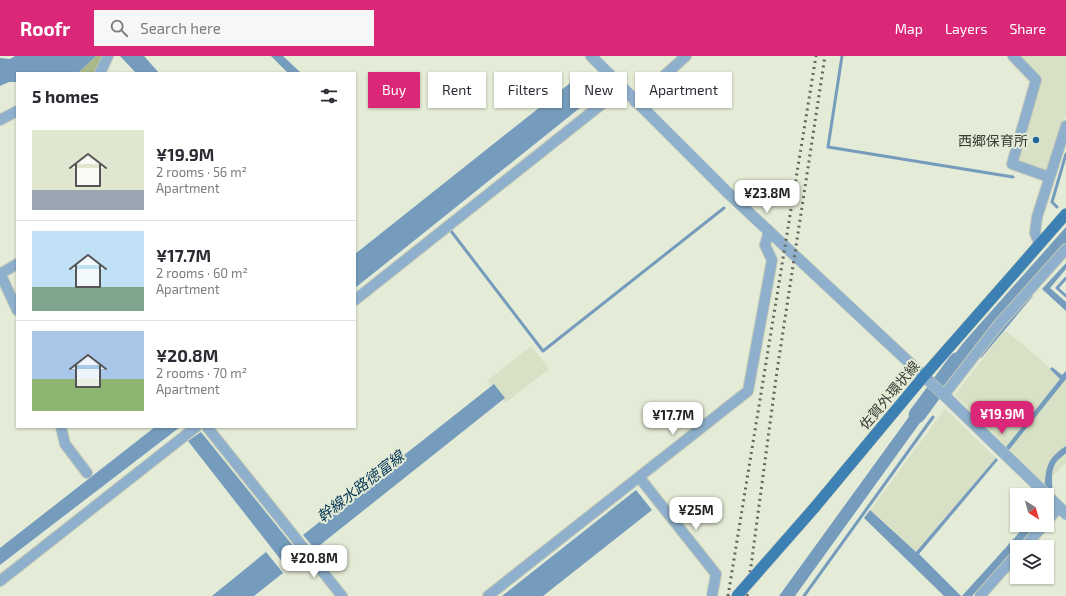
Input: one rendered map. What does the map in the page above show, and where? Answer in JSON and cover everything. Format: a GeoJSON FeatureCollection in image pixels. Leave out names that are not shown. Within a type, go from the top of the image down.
{"type":"FeatureCollection","features":[{"type":"Feature","properties":{"kind":"main road","name":"佐賀外環状線"},"geometry":{"type":"LineString","coordinates":[[737,596],[928,380],[1039,243],[1066,214]]}},
{"type":"Feature","properties":{"kind":"street"},"geometry":{"type":"LineString","coordinates":[[100,72],[108,56]]}},
{"type":"Feature","properties":{"kind":"street"},"geometry":{"type":"LineString","coordinates":[[591,56],[606,72]]}},
{"type":"Feature","properties":{"kind":"street"},"geometry":{"type":"LineString","coordinates":[[668,72],[686,56]]}},
{"type":"Feature","properties":{"kind":"street"},"geometry":{"type":"LineString","coordinates":[[1013,56],[1036,80],[1012,164],[1049,177]]}},
{"type":"Feature","properties":{"kind":"street"},"geometry":{"type":"LineString","coordinates":[[627,93],[635,102]]}},
{"type":"Feature","properties":{"kind":"street"},"geometry":{"type":"LineString","coordinates":[[356,299],[597,108]]}},
{"type":"Feature","properties":{"kind":"street"},"geometry":{"type":"LineString","coordinates":[[641,108],[769,231],[944,395],[1040,488]]}},
{"type":"Feature","properties":{"kind":"street"},"geometry":{"type":"LineString","coordinates":[[0,120],[16,112]]}},
{"type":"Feature","properties":{"kind":"street"},"geometry":{"type":"LineString","coordinates":[[1039,243],[1035,233],[1037,217],[1066,126]]}},
{"type":"Feature","properties":{"kind":"street"},"geometry":{"type":"LineString","coordinates":[[488,596],[748,391],[772,260],[764,245],[769,231]]}},
{"type":"Feature","properties":{"kind":"street"},"geometry":{"type":"LineString","coordinates":[[944,395],[1000,324],[1066,249]]}},
{"type":"Feature","properties":{"kind":"street"},"geometry":{"type":"LineString","coordinates":[[16,264],[1,270],[16,308]]}},
{"type":"Feature","properties":{"kind":"street"},"geometry":{"type":"LineString","coordinates":[[61,428],[65,444],[87,473]]}},
{"type":"Feature","properties":{"kind":"street"},"geometry":{"type":"LineString","coordinates":[[0,581],[194,428]]}},
{"type":"Feature","properties":{"kind":"street"},"geometry":{"type":"LineString","coordinates":[[208,428],[342,596]]}},
{"type":"Feature","properties":{"kind":"street"},"geometry":{"type":"LineString","coordinates":[[638,477],[716,574],[712,596]]}},
{"type":"Feature","properties":{"kind":"street"},"geometry":{"type":"LineString","coordinates":[[1030,540],[1038,532]]}},
{"type":"Feature","properties":{"kind":"street"},"geometry":{"type":"LineString","coordinates":[[980,596],[1010,562]]}},
{"type":"Feature","properties":{"kind":"shaded area"},"geometry":{"type":"Polygon","coordinates":[[[96,56],[105,56],[97,72],[79,72],[96,56]]]}},
{"type":"Feature","properties":{"kind":"shaded area","name":"西郷保育所"},"geometry":{"type":"Polygon","coordinates":[[[1017,56],[1066,56],[1066,114],[1043,179],[1007,166],[1035,74],[1017,56]]]}},
{"type":"Feature","properties":{"kind":"shaded area"},"geometry":{"type":"Polygon","coordinates":[[[1005,330],[1061,377],[1066,373],[1066,462],[1045,485],[955,395],[1005,330]]]}},
{"type":"Feature","properties":{"kind":"shaded area"},"geometry":{"type":"Polygon","coordinates":[[[531,346],[549,369],[505,403],[487,381],[531,346]]]}},
{"type":"Feature","properties":{"kind":"shaded area"},"geometry":{"type":"Polygon","coordinates":[[[945,409],[996,458],[916,552],[870,510],[945,409]]]}},
{"type":"Feature","properties":{"kind":"water"},"geometry":{"type":"Polygon","coordinates":[[[15,56],[96,56],[79,72],[16,72],[16,82],[9,82],[0,86],[0,58],[10,59],[15,56]]]}},
{"type":"Feature","properties":{"kind":"water"},"geometry":{"type":"Polygon","coordinates":[[[120,56],[144,56],[158,72],[135,72],[120,56]]]}},
{"type":"Feature","properties":{"kind":"water"},"geometry":{"type":"Polygon","coordinates":[[[271,56],[283,56],[300,72],[287,72],[271,56]]]}},
{"type":"Feature","properties":{"kind":"water"},"geometry":{"type":"Polygon","coordinates":[[[570,83],[570,108],[580,108],[356,287],[356,253],[539,108],[562,108],[562,90],[570,83]]]}},
{"type":"Feature","properties":{"kind":"water"},"geometry":{"type":"Polygon","coordinates":[[[1066,227],[1066,245],[948,384],[943,381],[941,372],[964,342],[1066,227]]]}},
{"type":"Feature","properties":{"kind":"water"},"geometry":{"type":"Polygon","coordinates":[[[1066,263],[1066,269],[1050,288],[1066,302],[1066,311],[1042,289],[1066,263]]]}},
{"type":"Feature","properties":{"kind":"water"},"geometry":{"type":"Polygon","coordinates":[[[1052,367],[1062,375],[1066,371],[1066,379],[1009,450],[1006,447],[1060,379],[1050,369],[1052,367]]]}},
{"type":"Feature","properties":{"kind":"water"},"geometry":{"type":"Polygon","coordinates":[[[494,384],[505,398],[315,549],[303,535],[494,384]]]}},
{"type":"Feature","properties":{"kind":"water"},"geometry":{"type":"Polygon","coordinates":[[[924,396],[931,397],[935,402],[795,596],[779,596],[924,396]]]}},
{"type":"Feature","properties":{"kind":"water"},"geometry":{"type":"Polygon","coordinates":[[[154,428],[179,428],[0,565],[0,548],[154,428]]]}},
{"type":"Feature","properties":{"kind":"water"},"geometry":{"type":"Polygon","coordinates":[[[201,432],[302,557],[288,569],[188,441],[201,432]]]}},
{"type":"Feature","properties":{"kind":"water"},"geometry":{"type":"Polygon","coordinates":[[[1066,446],[1066,453],[1058,460],[1053,470],[1053,488],[1044,488],[1046,473],[1050,461],[1066,446]]]}},
{"type":"Feature","properties":{"kind":"water"},"geometry":{"type":"Polygon","coordinates":[[[996,458],[998,460],[919,554],[961,596],[944,596],[864,518],[870,510],[916,552],[996,458]]]}},
{"type":"Feature","properties":{"kind":"water"},"geometry":{"type":"Polygon","coordinates":[[[636,490],[652,510],[543,596],[502,596],[636,490]]]}},
{"type":"Feature","properties":{"kind":"water"},"geometry":{"type":"Polygon","coordinates":[[[1020,532],[1031,532],[1023,540],[1012,540],[1020,532]]]}},
{"type":"Feature","properties":{"kind":"water"},"geometry":{"type":"Polygon","coordinates":[[[1010,543],[1010,554],[972,596],[962,596],[1010,543]]]}},
{"type":"Feature","properties":{"kind":"water"},"geometry":{"type":"Polygon","coordinates":[[[266,552],[283,573],[254,596],[212,596],[266,552]]]}},
{"type":"Feature","properties":{"kind":"waterway"},"geometry":{"type":"LineString","coordinates":[[842,56],[828,147],[1013,177]]}},
{"type":"Feature","properties":{"kind":"waterway"},"geometry":{"type":"LineString","coordinates":[[1057,207],[1052,202],[1066,154]]}},
{"type":"Feature","properties":{"kind":"waterway"},"geometry":{"type":"LineString","coordinates":[[451,231],[543,351],[724,208]]}},
{"type":"Feature","properties":{"kind":"waterway"},"geometry":{"type":"LineString","coordinates":[[1066,278],[1057,288],[1066,296]]}},
{"type":"Feature","properties":{"kind":"waterway"},"geometry":{"type":"LineString","coordinates":[[981,356],[1031,296]]}},
{"type":"Feature","properties":{"kind":"waterway"},"geometry":{"type":"LineString","coordinates":[[917,415],[957,361]]}},
{"type":"Feature","properties":{"kind":"waterway"},"geometry":{"type":"LineString","coordinates":[[804,596],[933,417]]}},
{"type":"Feature","properties":{"kind":"railway"},"geometry":{"type":"LineString","coordinates":[[728,596],[816,56]]}},
{"type":"Feature","properties":{"kind":"railway"},"geometry":{"type":"LineString","coordinates":[[747,596],[777,371],[825,56]]}},
{"type":"Feature","properties":{"kind":"place","name":"西郷保育所"},"geometry":{"type":"Point","coordinates":[1036,140]}},
{"type":"Feature","properties":{"kind":"water label","name":"幹線水路徳富線"},"geometry":{"type":"Point","coordinates":[360,486]}}]}
